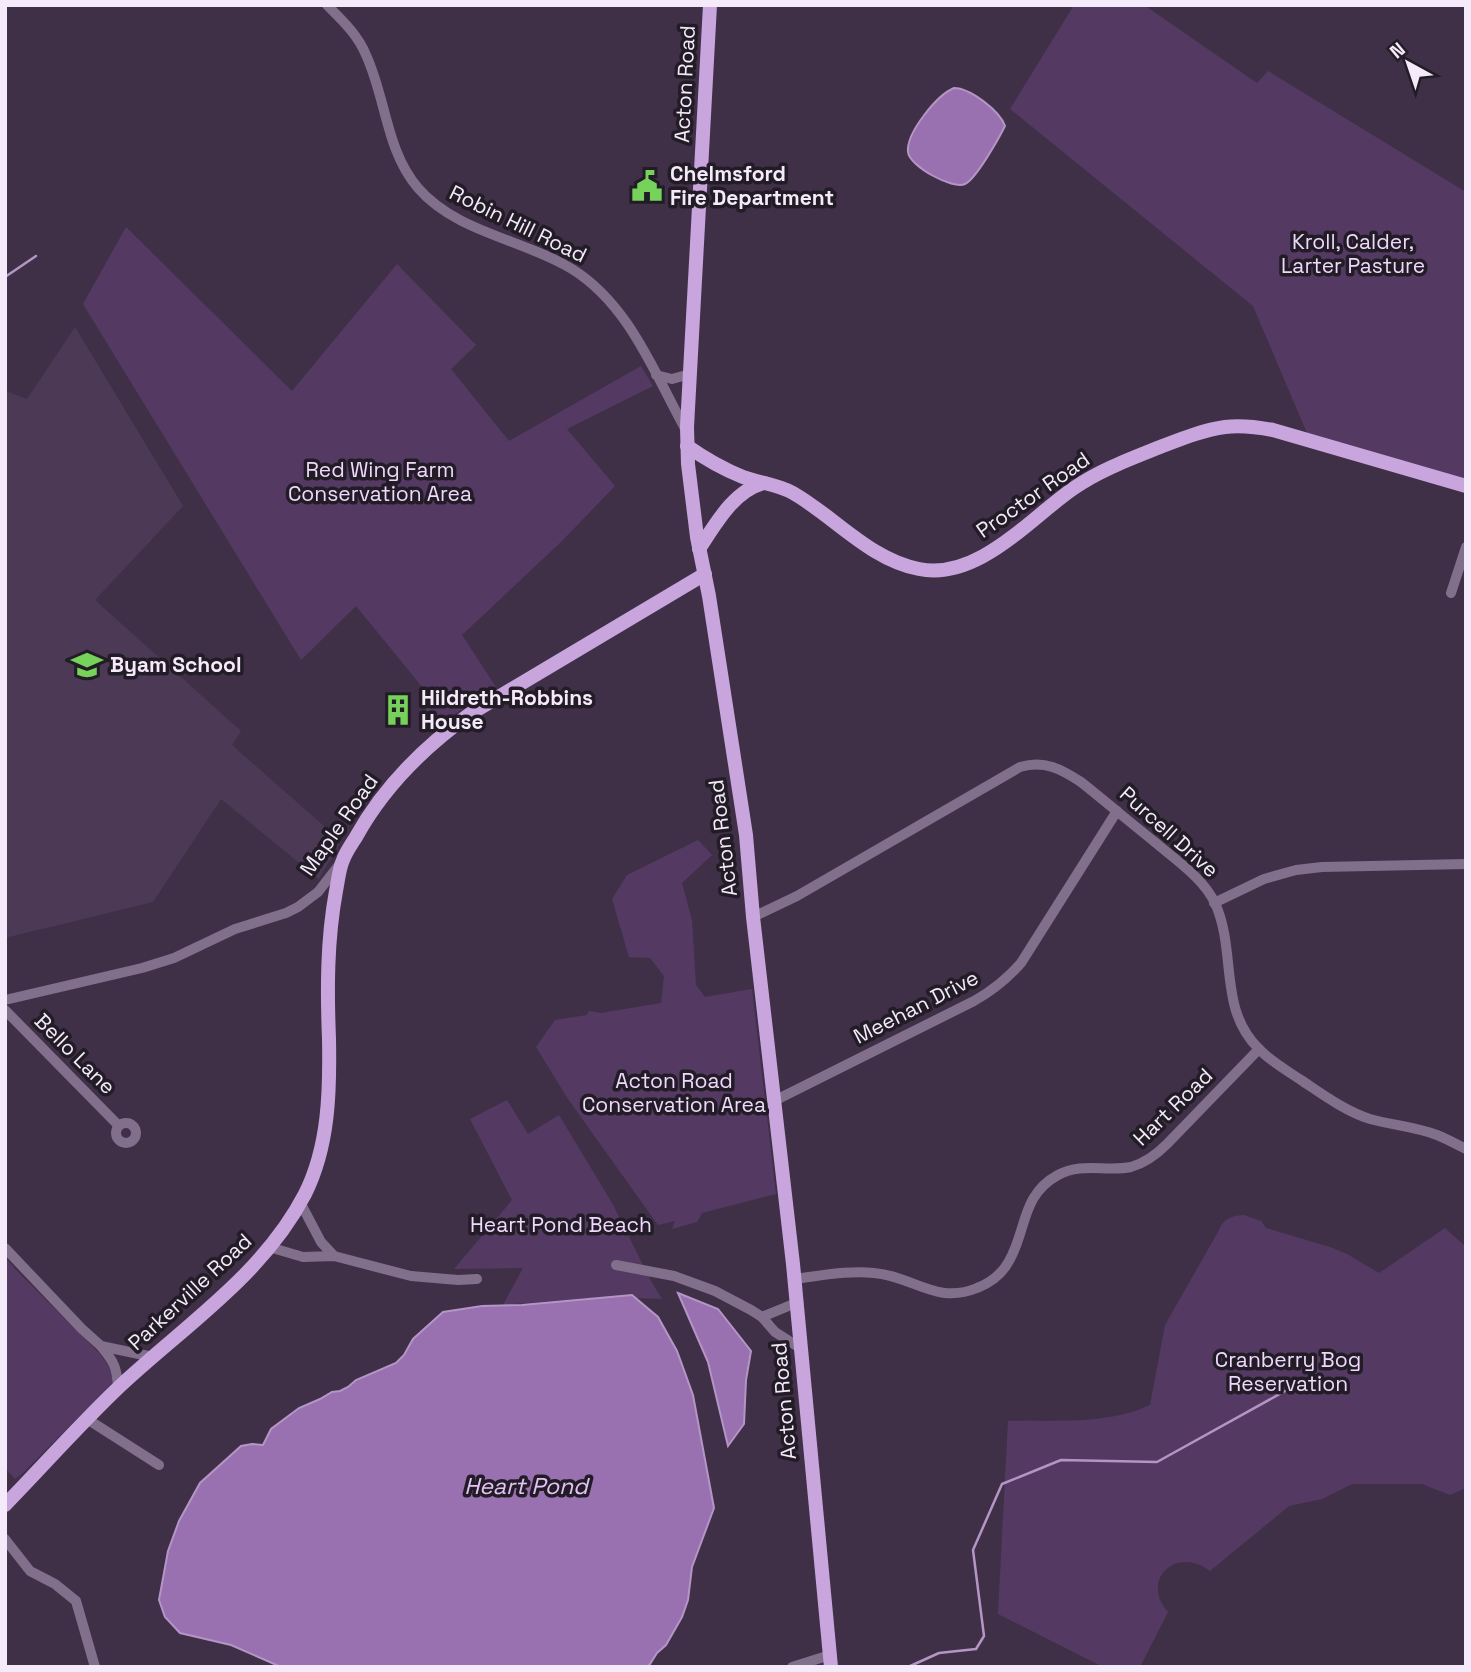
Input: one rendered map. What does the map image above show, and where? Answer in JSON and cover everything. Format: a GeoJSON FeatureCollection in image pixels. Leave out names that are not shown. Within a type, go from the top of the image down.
{"type":"FeatureCollection","features":[{"type":"Feature","properties":{"kind":"main road","name":"Acton Road"},"geometry":{"type":"LineString","coordinates":[[710,5],[687,440],[690,483],[743,810],[805,1382],[831,1661]]}},
{"type":"Feature","properties":{"kind":"main road","name":"Proctor Road"},"geometry":{"type":"LineString","coordinates":[[687,440],[706,458],[743,477],[794,493],[859,540],[891,559],[930,571],[956,568],[983,556],[1073,488],[1108,468],[1180,439],[1226,427],[1273,430],[1466,486]]}},
{"type":"Feature","properties":{"kind":"main road"},"geometry":{"type":"LineString","coordinates":[[699,549],[738,498],[751,487],[764,483]]}},
{"type":"Feature","properties":{"kind":"main road","name":"Maple Road"},"geometry":{"type":"LineString","coordinates":[[342,861],[378,802],[436,739],[470,714],[705,574]]}},
{"type":"Feature","properties":{"kind":"main road","name":"Parkerville Road"},"geometry":{"type":"LineString","coordinates":[[5,1505],[118,1388],[247,1274],[300,1202],[316,1168],[324,1139],[329,1070],[328,956],[342,861]]}},
{"type":"Feature","properties":{"kind":"street","name":"Robin Hill Road"},"geometry":{"type":"LineString","coordinates":[[327,5],[348,27],[365,53],[376,80],[398,155],[415,185],[431,202],[452,216],[545,254],[585,278],[618,311],[644,351],[687,440]]}},
{"type":"Feature","properties":{"kind":"street"},"geometry":{"type":"LineString","coordinates":[[656,375],[672,379],[690,374]]}},
{"type":"Feature","properties":{"kind":"street"},"geometry":{"type":"LineString","coordinates":[[1451,593],[1466,547]]}},
{"type":"Feature","properties":{"kind":"street","name":"Purcell Drive"},"geometry":{"type":"LineString","coordinates":[[753,917],[797,896],[1020,767],[1046,764],[1082,782],[1190,872],[1204,887],[1214,903],[1225,940],[1235,1011],[1244,1031],[1259,1049],[1279,1066],[1359,1115],[1436,1135],[1466,1149]]}},
{"type":"Feature","properties":{"kind":"street","name":"Meehan Drive"},"geometry":{"type":"LineString","coordinates":[[774,1101],[974,1001],[1008,978],[1021,964],[1117,811]]}},
{"type":"Feature","properties":{"kind":"street","name":"Maple Road"},"geometry":{"type":"LineString","coordinates":[[5,1000],[158,964],[235,929],[286,913],[298,908],[318,892],[342,861]]}},
{"type":"Feature","properties":{"kind":"street"},"geometry":{"type":"LineString","coordinates":[[1214,903],[1264,879],[1296,870],[1466,864]]}},
{"type":"Feature","properties":{"kind":"street","name":"Bello Lane"},"geometry":{"type":"LineString","coordinates":[[5,1010],[118,1125]]}},
{"type":"Feature","properties":{"kind":"street","name":"Hart Road"},"geometry":{"type":"LineString","coordinates":[[794,1279],[853,1272],[875,1273],[948,1294],[963,1293],[987,1284],[1009,1263],[1028,1208],[1034,1196],[1046,1184],[1073,1169],[1130,1167],[1151,1158],[1259,1049]]}},
{"type":"Feature","properties":{"kind":"street"},"geometry":{"type":"LineString","coordinates":[[300,1202],[321,1242],[334,1256]]}},
{"type":"Feature","properties":{"kind":"street"},"geometry":{"type":"LineString","coordinates":[[269,1247],[303,1257],[334,1256],[411,1276],[477,1279]]}},
{"type":"Feature","properties":{"kind":"street"},"geometry":{"type":"LineString","coordinates":[[5,1248],[113,1360],[117,1369],[118,1388]]}},
{"type":"Feature","properties":{"kind":"street"},"geometry":{"type":"LineString","coordinates":[[616,1265],[674,1276],[715,1291],[762,1317],[775,1332],[800,1348]]}},
{"type":"Feature","properties":{"kind":"street"},"geometry":{"type":"LineString","coordinates":[[762,1317],[796,1303]]}},
{"type":"Feature","properties":{"kind":"street"},"geometry":{"type":"LineString","coordinates":[[101,1346],[153,1357]]}},
{"type":"Feature","properties":{"kind":"street"},"geometry":{"type":"LineString","coordinates":[[87,1419],[159,1465]]}},
{"type":"Feature","properties":{"kind":"street"},"geometry":{"type":"LineString","coordinates":[[5,1539],[30,1571],[55,1584],[76,1601],[94,1667]]}},
{"type":"Feature","properties":{"kind":"street"},"geometry":{"type":"LineString","coordinates":[[792,1667],[831,1661]]}},
{"type":"Feature","properties":{"kind":"shaded area","name":"Byam School"},"geometry":{"type":"Polygon","coordinates":[[[75,327],[183,506],[95,600],[241,731],[232,745],[341,841],[319,879],[221,799],[153,902],[5,938],[5,391],[27,399],[75,327]]]}},
{"type":"Feature","properties":{"kind":"green space","name":"Kroll, Calder, Larter Pasture"},"geometry":{"type":"Polygon","coordinates":[[[1074,5],[1144,5],[1257,83],[1268,71],[1466,192],[1466,481],[1307,433],[1253,306],[1010,109],[1074,5]]]}},
{"type":"Feature","properties":{"kind":"green space","name":"Red Wing Farm Conservation Area"},"geometry":{"type":"Polygon","coordinates":[[[126,227],[292,391],[397,264],[476,345],[451,369],[509,441],[641,366],[653,386],[567,429],[615,486],[562,541],[462,635],[496,687],[430,730],[422,717],[432,699],[356,606],[301,660],[83,304],[126,227]]]}},
{"type":"Feature","properties":{"kind":"green space","name":"Acton Road Conservation Area"},"geometry":{"type":"Polygon","coordinates":[[[698,840],[712,855],[682,883],[692,920],[696,985],[705,997],[752,989],[776,1194],[702,1213],[697,1222],[672,1229],[675,1221],[658,1225],[568,1099],[536,1047],[555,1020],[587,1015],[589,1011],[601,1013],[661,1003],[664,976],[650,958],[629,957],[612,899],[627,875],[698,840]]]}},
{"type":"Feature","properties":{"kind":"green space","name":"Heart Pond Beach"},"geometry":{"type":"Polygon","coordinates":[[[507,1100],[528,1134],[559,1115],[612,1203],[662,1299],[636,1298],[632,1295],[503,1305],[523,1268],[454,1269],[512,1200],[470,1119],[507,1100]]]}},
{"type":"Feature","properties":{"kind":"green space","name":"Cranberry Bog Reservation"},"geometry":{"type":"Polygon","coordinates":[[[1244,1215],[1261,1221],[1266,1228],[1347,1254],[1379,1273],[1445,1228],[1466,1247],[1466,1488],[1450,1495],[1422,1484],[1352,1484],[1322,1499],[1289,1506],[1210,1571],[1197,1564],[1185,1562],[1174,1564],[1165,1570],[1158,1589],[1160,1600],[1168,1612],[1140,1667],[1103,1667],[998,1614],[1008,1421],[1099,1419],[1150,1405],[1165,1325],[1222,1224],[1231,1217],[1244,1215]]]}},
{"type":"Feature","properties":{"kind":"green space"},"geometry":{"type":"Polygon","coordinates":[[[5,1257],[100,1354],[114,1377],[112,1383],[15,1479],[5,1468],[5,1257]]]}},
{"type":"Feature","properties":{"kind":"water"},"geometry":{"type":"Polygon","coordinates":[[[954,88],[984,101],[1005,126],[975,175],[970,181],[959,185],[932,176],[910,158],[908,152],[917,125],[939,98],[954,88]]]}},
{"type":"Feature","properties":{"kind":"water"},"geometry":{"type":"Polygon","coordinates":[[[678,1293],[718,1309],[751,1351],[746,1380],[744,1424],[728,1446],[708,1362],[678,1293]]]}},
{"type":"Feature","properties":{"kind":"water","name":"Heart Pond"},"geometry":{"type":"Polygon","coordinates":[[[632,1295],[658,1317],[677,1351],[693,1395],[714,1508],[692,1567],[688,1600],[682,1617],[666,1645],[646,1667],[281,1667],[231,1645],[180,1633],[165,1617],[159,1600],[168,1551],[179,1521],[200,1483],[241,1446],[263,1445],[271,1429],[299,1408],[396,1363],[413,1339],[443,1312],[482,1306],[632,1295]]]}},
{"type":"Feature","properties":{"kind":"waterway"},"geometry":{"type":"LineString","coordinates":[[5,277],[36,256]]}},
{"type":"Feature","properties":{"kind":"waterway"},"geometry":{"type":"LineString","coordinates":[[908,1667],[939,1653],[976,1649],[984,1636],[973,1550],[1002,1484],[1061,1460],[1157,1462],[1296,1385]]}},
{"type":"Feature","properties":{"kind":"place","name":"Chelmsford Fire Department"},"geometry":{"type":"Point","coordinates":[647,186]}},
{"type":"Feature","properties":{"kind":"place","name":"Byam School"},"geometry":{"type":"Point","coordinates":[87,665]}},
{"type":"Feature","properties":{"kind":"place","name":"Hildreth-Robbins House"},"geometry":{"type":"Point","coordinates":[398,710]}}]}
